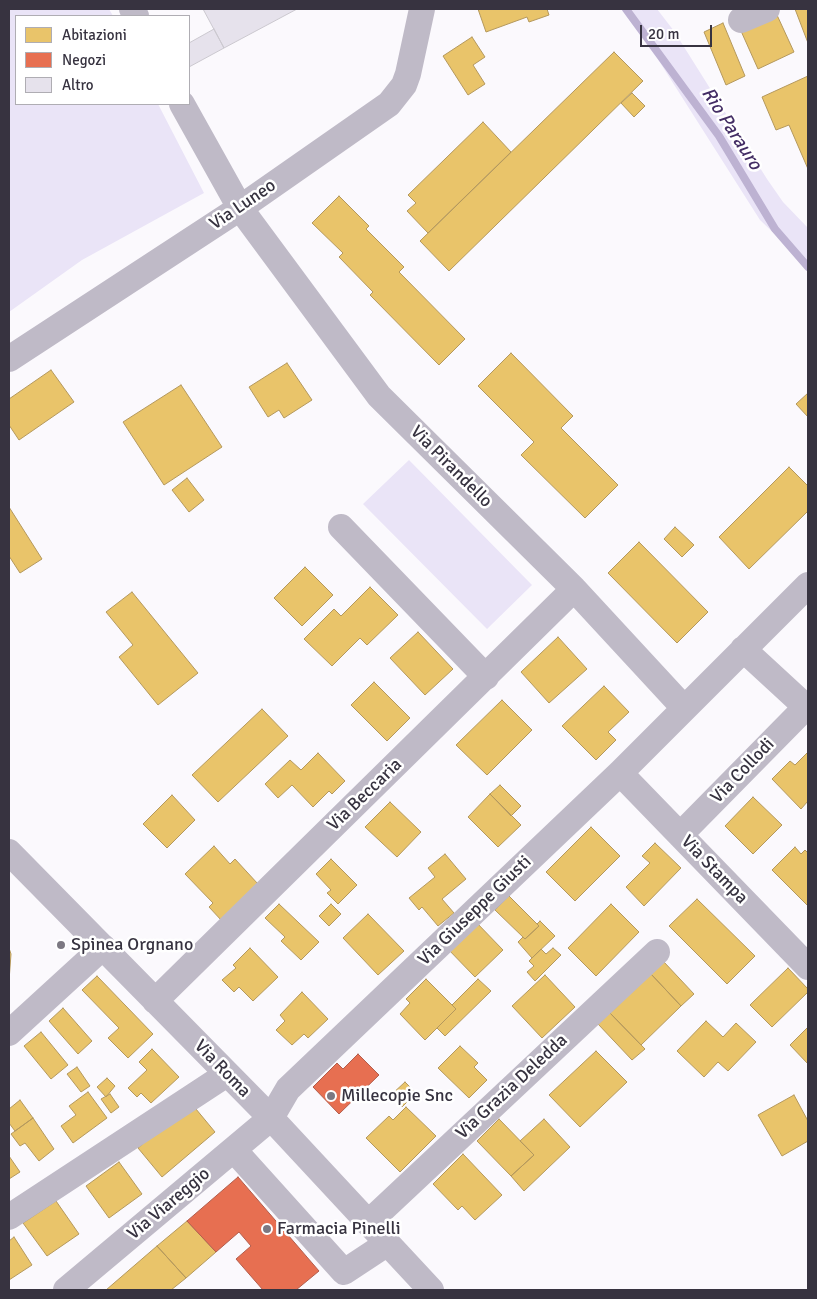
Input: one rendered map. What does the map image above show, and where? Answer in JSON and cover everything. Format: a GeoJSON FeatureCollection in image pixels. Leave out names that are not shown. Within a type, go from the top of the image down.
{"type":"FeatureCollection","features":[{"type":"Feature","properties":{"kind":"street","name":"Via Luneo"},"geometry":{"type":"LineString","coordinates":[[9,359],[240,208],[389,104],[404,85],[408,74],[422,9]]}},
{"type":"Feature","properties":{"kind":"street"},"geometry":{"type":"LineString","coordinates":[[740,20],[767,9]]}},
{"type":"Feature","properties":{"kind":"street","name":"Via Pirandello"},"geometry":{"type":"LineString","coordinates":[[183,105],[240,208],[379,396],[574,589],[684,708]]}},
{"type":"Feature","properties":{"kind":"street"},"geometry":{"type":"LineString","coordinates":[[341,527],[486,676]]}},
{"type":"Feature","properties":{"kind":"street"},"geometry":{"type":"LineString","coordinates":[[684,708],[808,585]]}},
{"type":"Feature","properties":{"kind":"street","name":"Via Beccaria"},"geometry":{"type":"LineString","coordinates":[[155,1001],[574,589]]}},
{"type":"Feature","properties":{"kind":"street","name":"Via Collodi"},"geometry":{"type":"LineString","coordinates":[[680,835],[807,707],[743,649]]}},
{"type":"Feature","properties":{"kind":"street","name":"Via Giuseppe Giusti"},"geometry":{"type":"LineString","coordinates":[[270,1118],[288,1089],[620,773],[684,708]]}},
{"type":"Feature","properties":{"kind":"street","name":"Via Stampa"},"geometry":{"type":"LineString","coordinates":[[620,773],[808,967]]}},
{"type":"Feature","properties":{"kind":"street","name":"Via Roma"},"geometry":{"type":"LineString","coordinates":[[9,852],[270,1118],[431,1290]]}},
{"type":"Feature","properties":{"kind":"street"},"geometry":{"type":"LineString","coordinates":[[9,1033],[103,947]]}},
{"type":"Feature","properties":{"kind":"street","name":"Via Grazia Deledda"},"geometry":{"type":"LineString","coordinates":[[368,1222],[657,952]]}},
{"type":"Feature","properties":{"kind":"street"},"geometry":{"type":"LineString","coordinates":[[9,1217],[227,1074]]}},
{"type":"Feature","properties":{"kind":"street","name":"Via Viareggio"},"geometry":{"type":"LineString","coordinates":[[66,1290],[270,1118]]}},
{"type":"Feature","properties":{"kind":"street"},"geometry":{"type":"LineString","coordinates":[[234,1150],[344,1272],[388,1243]]}},
{"type":"Feature","properties":{"kind":"shaded area"},"geometry":{"type":"Polygon","coordinates":[[[9,9],[109,9],[112,15],[15,15],[15,105],[159,105],[204,193],[82,260],[9,312],[9,9]]]}},
{"type":"Feature","properties":{"kind":"shaded area"},"geometry":{"type":"Polygon","coordinates":[[[621,9],[657,9],[674,31],[767,179],[783,202],[808,228],[808,266],[760,220],[659,61],[621,9]]]}},
{"type":"Feature","properties":{"kind":"shaded area"},"geometry":{"type":"Polygon","coordinates":[[[409,460],[532,585],[487,629],[363,504],[409,460]]]}},
{"type":"Feature","properties":{"kind":"building: Abitazioni"},"geometry":{"type":"Polygon","coordinates":[[[478,9],[547,9],[549,15],[529,22],[527,17],[486,32],[478,9]]]}},
{"type":"Feature","properties":{"kind":"building: Abitazioni"},"geometry":{"type":"Polygon","coordinates":[[[795,9],[808,9],[808,43],[795,9]]]}},
{"type":"Feature","properties":{"kind":"building: Abitazioni"},"geometry":{"type":"Polygon","coordinates":[[[777,15],[794,52],[758,69],[741,31],[777,15]]]}},
{"type":"Feature","properties":{"kind":"building: Abitazioni"},"geometry":{"type":"Polygon","coordinates":[[[723,23],[745,76],[726,85],[704,32],[723,23]]]}},
{"type":"Feature","properties":{"kind":"building: Abitazioni"},"geometry":{"type":"Polygon","coordinates":[[[472,37],[485,57],[473,65],[485,84],[468,95],[443,56],[472,37]]]}},
{"type":"Feature","properties":{"kind":"building: Abitazioni"},"geometry":{"type":"Polygon","coordinates":[[[614,52],[643,81],[449,271],[420,241],[614,52]]]}},
{"type":"Feature","properties":{"kind":"building: Abitazioni"},"geometry":{"type":"Polygon","coordinates":[[[808,76],[808,169],[789,125],[776,130],[762,97],[808,76]]]}},
{"type":"Feature","properties":{"kind":"building: Abitazioni"},"geometry":{"type":"Polygon","coordinates":[[[632,93],[645,106],[634,117],[621,103],[632,93]]]}},
{"type":"Feature","properties":{"kind":"building: Abitazioni"},"geometry":{"type":"Polygon","coordinates":[[[483,122],[511,152],[428,233],[407,211],[416,203],[408,195],[483,122]]]}},
{"type":"Feature","properties":{"kind":"building: Abitazioni"},"geometry":{"type":"Polygon","coordinates":[[[339,196],[369,226],[366,229],[404,267],[399,272],[465,339],[439,365],[370,295],[373,292],[339,257],[343,253],[312,223],[339,196]]]}},
{"type":"Feature","properties":{"kind":"building: Abitazioni"},"geometry":{"type":"Polygon","coordinates":[[[511,353],[573,416],[561,428],[618,485],[585,518],[521,455],[534,442],[478,386],[511,353]]]}},
{"type":"Feature","properties":{"kind":"building: Abitazioni"},"geometry":{"type":"Polygon","coordinates":[[[287,363],[312,400],[284,418],[279,410],[268,417],[249,387],[287,363]]]}},
{"type":"Feature","properties":{"kind":"building: Abitazioni"},"geometry":{"type":"Polygon","coordinates":[[[51,370],[74,402],[19,440],[9,425],[9,399],[51,370]]]}},
{"type":"Feature","properties":{"kind":"building: Abitazioni"},"geometry":{"type":"Polygon","coordinates":[[[181,385],[222,447],[164,485],[123,422],[181,385]]]}},
{"type":"Feature","properties":{"kind":"building: Abitazioni"},"geometry":{"type":"Polygon","coordinates":[[[808,393],[808,417],[796,404],[808,393]]]}},
{"type":"Feature","properties":{"kind":"building: Abitazioni"},"geometry":{"type":"Polygon","coordinates":[[[789,467],[808,486],[808,511],[749,569],[719,537],[789,467]]]}},
{"type":"Feature","properties":{"kind":"building: Abitazioni"},"geometry":{"type":"Polygon","coordinates":[[[187,478],[204,500],[189,512],[172,490],[187,478]]]}},
{"type":"Feature","properties":{"kind":"building: Abitazioni"},"geometry":{"type":"Polygon","coordinates":[[[9,507],[42,559],[20,573],[9,556],[9,507]]]}},
{"type":"Feature","properties":{"kind":"building: Abitazioni"},"geometry":{"type":"Polygon","coordinates":[[[675,527],[694,545],[682,557],[664,539],[675,527]]]}},
{"type":"Feature","properties":{"kind":"building: Abitazioni"},"geometry":{"type":"Polygon","coordinates":[[[639,542],[708,612],[677,643],[608,573],[639,542]]]}},
{"type":"Feature","properties":{"kind":"building: Abitazioni"},"geometry":{"type":"Polygon","coordinates":[[[305,567],[333,595],[302,626],[274,598],[305,567]]]}},
{"type":"Feature","properties":{"kind":"building: Abitazioni"},"geometry":{"type":"Polygon","coordinates":[[[370,587],[398,615],[367,645],[360,638],[332,666],[304,639],[334,609],[341,616],[370,587]]]}},
{"type":"Feature","properties":{"kind":"building: Abitazioni"},"geometry":{"type":"Polygon","coordinates":[[[132,592],[198,673],[158,705],[119,657],[133,645],[106,612],[132,592]]]}},
{"type":"Feature","properties":{"kind":"building: Abitazioni"},"geometry":{"type":"Polygon","coordinates":[[[418,632],[453,669],[425,695],[390,658],[418,632]]]}},
{"type":"Feature","properties":{"kind":"building: Abitazioni"},"geometry":{"type":"Polygon","coordinates":[[[558,637],[587,669],[549,703],[521,672],[558,637]]]}},
{"type":"Feature","properties":{"kind":"building: Abitazioni"},"geometry":{"type":"Polygon","coordinates":[[[374,682],[410,718],[387,741],[351,705],[374,682]]]}},
{"type":"Feature","properties":{"kind":"building: Abitazioni"},"geometry":{"type":"Polygon","coordinates":[[[604,686],[629,712],[608,732],[616,740],[596,760],[562,726],[604,686]]]}},
{"type":"Feature","properties":{"kind":"building: Abitazioni"},"geometry":{"type":"Polygon","coordinates":[[[502,700],[532,730],[487,775],[456,745],[502,700]]]}},
{"type":"Feature","properties":{"kind":"building: Abitazioni"},"geometry":{"type":"Polygon","coordinates":[[[262,709],[288,736],[218,802],[192,775],[262,709]]]}},
{"type":"Feature","properties":{"kind":"building: Abitazioni"},"geometry":{"type":"Polygon","coordinates":[[[808,752],[808,801],[801,809],[772,779],[790,761],[795,765],[808,752]]]}},
{"type":"Feature","properties":{"kind":"building: Abitazioni"},"geometry":{"type":"Polygon","coordinates":[[[318,753],[345,781],[332,794],[329,791],[313,807],[292,785],[278,798],[265,784],[290,760],[301,770],[318,753]]]}},
{"type":"Feature","properties":{"kind":"building: Abitazioni"},"geometry":{"type":"Polygon","coordinates":[[[500,785],[521,806],[511,816],[490,794],[500,785]]]}},
{"type":"Feature","properties":{"kind":"building: Abitazioni"},"geometry":{"type":"Polygon","coordinates":[[[490,794],[521,825],[498,847],[468,817],[490,794]]]}},
{"type":"Feature","properties":{"kind":"building: Abitazioni"},"geometry":{"type":"Polygon","coordinates":[[[172,795],[195,820],[167,848],[143,824],[172,795]]]}},
{"type":"Feature","properties":{"kind":"building: Abitazioni"},"geometry":{"type":"Polygon","coordinates":[[[753,797],[782,825],[753,854],[725,826],[753,797]]]}},
{"type":"Feature","properties":{"kind":"building: Abitazioni"},"geometry":{"type":"Polygon","coordinates":[[[390,802],[421,832],[397,857],[365,827],[390,802]]]}},
{"type":"Feature","properties":{"kind":"building: Abitazioni"},"geometry":{"type":"Polygon","coordinates":[[[591,827],[620,856],[575,901],[546,872],[591,827]]]}},
{"type":"Feature","properties":{"kind":"building: Abitazioni"},"geometry":{"type":"Polygon","coordinates":[[[655,843],[681,868],[644,906],[626,887],[650,863],[642,856],[655,843]]]}},
{"type":"Feature","properties":{"kind":"building: Abitazioni"},"geometry":{"type":"Polygon","coordinates":[[[214,846],[230,864],[235,859],[258,884],[222,921],[209,907],[213,903],[185,874],[214,846]]]}},
{"type":"Feature","properties":{"kind":"building: Abitazioni"},"geometry":{"type":"Polygon","coordinates":[[[795,847],[801,854],[805,850],[808,853],[808,906],[772,870],[795,847]]]}},
{"type":"Feature","properties":{"kind":"building: Abitazioni"},"geometry":{"type":"Polygon","coordinates":[[[445,854],[466,879],[442,899],[454,913],[438,926],[422,907],[419,910],[409,898],[435,877],[428,868],[445,854]]]}},
{"type":"Feature","properties":{"kind":"building: Abitazioni"},"geometry":{"type":"Polygon","coordinates":[[[331,859],[357,885],[338,904],[327,893],[331,890],[316,874],[331,859]]]}},
{"type":"Feature","properties":{"kind":"building: Abitazioni"},"geometry":{"type":"Polygon","coordinates":[[[509,896],[539,926],[525,939],[495,910],[509,896]]]}},
{"type":"Feature","properties":{"kind":"building: Abitazioni"},"geometry":{"type":"Polygon","coordinates":[[[697,899],[755,956],[727,984],[669,926],[697,899]]]}},
{"type":"Feature","properties":{"kind":"building: Abitazioni"},"geometry":{"type":"Polygon","coordinates":[[[279,904],[319,942],[301,960],[281,941],[285,937],[265,918],[279,904]]]}},
{"type":"Feature","properties":{"kind":"building: Abitazioni"},"geometry":{"type":"Polygon","coordinates":[[[331,904],[341,914],[329,926],[319,916],[331,904]]]}},
{"type":"Feature","properties":{"kind":"building: Abitazioni"},"geometry":{"type":"Polygon","coordinates":[[[611,904],[639,932],[596,976],[568,948],[611,904]]]}},
{"type":"Feature","properties":{"kind":"building: Abitazioni"},"geometry":{"type":"Polygon","coordinates":[[[368,914],[404,951],[378,975],[343,938],[368,914]]]}},
{"type":"Feature","properties":{"kind":"building: Abitazioni"},"geometry":{"type":"Polygon","coordinates":[[[474,920],[503,950],[475,977],[446,947],[474,920]]]}},
{"type":"Feature","properties":{"kind":"building: Abitazioni"},"geometry":{"type":"Polygon","coordinates":[[[540,921],[555,936],[532,958],[518,942],[523,937],[525,939],[539,926],[537,924],[540,921]]]}},
{"type":"Feature","properties":{"kind":"building: Abitazioni"},"geometry":{"type":"Polygon","coordinates":[[[9,948],[11,954],[9,981],[9,948]]]}},
{"type":"Feature","properties":{"kind":"building: Abitazioni"},"geometry":{"type":"Polygon","coordinates":[[[250,948],[278,977],[253,1001],[239,987],[234,992],[222,980],[236,968],[233,965],[250,948]]]}},
{"type":"Feature","properties":{"kind":"building: Abitazioni"},"geometry":{"type":"Polygon","coordinates":[[[553,948],[561,955],[535,981],[527,972],[534,966],[529,961],[541,949],[546,954],[553,948]]]}},
{"type":"Feature","properties":{"kind":"building: Abitazioni"},"geometry":{"type":"Polygon","coordinates":[[[664,962],[694,994],[681,1006],[651,974],[664,962]]]}},
{"type":"Feature","properties":{"kind":"building: Abitazioni"},"geometry":{"type":"Polygon","coordinates":[[[788,968],[808,989],[808,992],[772,1027],[750,1005],[788,968]]]}},
{"type":"Feature","properties":{"kind":"building: Abitazioni"},"geometry":{"type":"Polygon","coordinates":[[[651,974],[681,1006],[641,1045],[610,1013],[651,974]]]}},
{"type":"Feature","properties":{"kind":"building: Abitazioni"},"geometry":{"type":"Polygon","coordinates":[[[545,975],[575,1007],[542,1038],[512,1006],[545,975]]]}},
{"type":"Feature","properties":{"kind":"building: Abitazioni"},"geometry":{"type":"Polygon","coordinates":[[[97,976],[153,1034],[128,1058],[108,1038],[119,1028],[82,990],[97,976]]]}},
{"type":"Feature","properties":{"kind":"building: Abitazioni"},"geometry":{"type":"Polygon","coordinates":[[[426,979],[456,1009],[425,1040],[400,1014],[410,1003],[406,999],[426,979]]]}},
{"type":"Feature","properties":{"kind":"building: Abitazioni"},"geometry":{"type":"Polygon","coordinates":[[[478,979],[491,991],[445,1036],[437,1028],[456,1009],[452,1005],[478,979]]]}},
{"type":"Feature","properties":{"kind":"building: Abitazioni"},"geometry":{"type":"Polygon","coordinates":[[[302,992],[328,1019],[308,1038],[304,1034],[292,1045],[276,1030],[285,1021],[280,1015],[302,992]]]}},
{"type":"Feature","properties":{"kind":"building: Abitazioni"},"geometry":{"type":"Polygon","coordinates":[[[63,1008],[92,1041],[78,1054],[49,1021],[63,1008]]]}},
{"type":"Feature","properties":{"kind":"building: Abitazioni"},"geometry":{"type":"Polygon","coordinates":[[[610,1013],[645,1049],[632,1060],[598,1024],[610,1013]]]}},
{"type":"Feature","properties":{"kind":"building: Abitazioni"},"geometry":{"type":"Polygon","coordinates":[[[706,1021],[723,1037],[736,1023],[756,1042],[728,1071],[718,1062],[704,1077],[677,1051],[706,1021]]]}},
{"type":"Feature","properties":{"kind":"building: Abitazioni"},"geometry":{"type":"Polygon","coordinates":[[[808,1027],[808,1064],[790,1045],[808,1027]]]}},
{"type":"Feature","properties":{"kind":"building: Abitazioni"},"geometry":{"type":"Polygon","coordinates":[[[41,1032],[68,1065],[51,1079],[24,1046],[41,1032]]]}},
{"type":"Feature","properties":{"kind":"building: Abitazioni"},"geometry":{"type":"Polygon","coordinates":[[[460,1046],[478,1063],[474,1067],[487,1080],[469,1098],[438,1068],[460,1046]]]}},
{"type":"Feature","properties":{"kind":"building: Abitazioni"},"geometry":{"type":"Polygon","coordinates":[[[152,1049],[179,1077],[151,1103],[141,1093],[137,1097],[128,1088],[147,1070],[139,1062],[152,1049]]]}},
{"type":"Feature","properties":{"kind":"building: Abitazioni"},"geometry":{"type":"Polygon","coordinates":[[[596,1051],[627,1082],[580,1127],[549,1095],[596,1051]]]}},
{"type":"Feature","properties":{"kind":"building: Abitazioni"},"geometry":{"type":"Polygon","coordinates":[[[77,1067],[90,1086],[81,1092],[67,1074],[77,1067]]]}},
{"type":"Feature","properties":{"kind":"building: Abitazioni"},"geometry":{"type":"Polygon","coordinates":[[[107,1078],[115,1086],[106,1097],[97,1087],[107,1078]]]}},
{"type":"Feature","properties":{"kind":"building: Abitazioni"},"geometry":{"type":"Polygon","coordinates":[[[405,1082],[416,1093],[402,1107],[391,1095],[405,1082]]]}},
{"type":"Feature","properties":{"kind":"building: Abitazioni"},"geometry":{"type":"Polygon","coordinates":[[[88,1092],[107,1118],[73,1143],[61,1126],[76,1115],[69,1106],[88,1092]]]}},
{"type":"Feature","properties":{"kind":"building: Abitazioni"},"geometry":{"type":"Polygon","coordinates":[[[110,1094],[119,1107],[111,1113],[101,1099],[110,1094]]]}},
{"type":"Feature","properties":{"kind":"building: Abitazioni"},"geometry":{"type":"Polygon","coordinates":[[[794,1095],[808,1121],[808,1141],[782,1156],[758,1115],[794,1095]]]}},
{"type":"Feature","properties":{"kind":"building: Abitazioni"},"geometry":{"type":"Polygon","coordinates":[[[20,1100],[33,1118],[15,1131],[9,1123],[9,1109],[20,1100]]]}},
{"type":"Feature","properties":{"kind":"building: Abitazioni"},"geometry":{"type":"Polygon","coordinates":[[[191,1103],[215,1132],[162,1177],[138,1148],[191,1103]]]}},
{"type":"Feature","properties":{"kind":"building: Abitazioni"},"geometry":{"type":"Polygon","coordinates":[[[406,1107],[436,1136],[400,1172],[366,1138],[389,1116],[393,1120],[406,1107]]]}},
{"type":"Feature","properties":{"kind":"building: Abitazioni"},"geometry":{"type":"Polygon","coordinates":[[[33,1118],[54,1149],[39,1161],[25,1143],[20,1146],[11,1134],[33,1118]]]}},
{"type":"Feature","properties":{"kind":"building: Abitazioni"},"geometry":{"type":"Polygon","coordinates":[[[499,1119],[534,1155],[511,1176],[477,1141],[499,1119]]]}},
{"type":"Feature","properties":{"kind":"building: Abitazioni"},"geometry":{"type":"Polygon","coordinates":[[[544,1119],[570,1147],[524,1191],[511,1176],[534,1155],[520,1141],[544,1119]]]}},
{"type":"Feature","properties":{"kind":"building: Abitazioni"},"geometry":{"type":"Polygon","coordinates":[[[463,1154],[502,1195],[475,1220],[462,1206],[458,1210],[433,1184],[463,1154]]]}},
{"type":"Feature","properties":{"kind":"building: Abitazioni"},"geometry":{"type":"Polygon","coordinates":[[[9,1156],[20,1172],[9,1179],[9,1156]]]}},
{"type":"Feature","properties":{"kind":"building: Abitazioni"},"geometry":{"type":"Polygon","coordinates":[[[119,1162],[142,1194],[109,1218],[86,1186],[119,1162]]]}},
{"type":"Feature","properties":{"kind":"building: Abitazioni"},"geometry":{"type":"Polygon","coordinates":[[[56,1201],[79,1234],[47,1256],[23,1223],[56,1201]]]}},
{"type":"Feature","properties":{"kind":"building: Abitazioni"},"geometry":{"type":"Polygon","coordinates":[[[187,1221],[216,1252],[186,1278],[157,1246],[187,1221]]]}},
{"type":"Feature","properties":{"kind":"building: Abitazioni"},"geometry":{"type":"Polygon","coordinates":[[[14,1237],[32,1265],[9,1280],[9,1241],[14,1237]]]}},
{"type":"Feature","properties":{"kind":"building: Abitazioni"},"geometry":{"type":"Polygon","coordinates":[[[157,1246],[186,1278],[171,1290],[106,1290],[157,1246]]]}},
{"type":"Feature","properties":{"kind":"building: Negozi"},"geometry":{"type":"Polygon","coordinates":[[[358,1054],[379,1075],[339,1114],[313,1087],[337,1063],[343,1069],[358,1054]]]}},
{"type":"Feature","properties":{"kind":"building: Negozi"},"geometry":{"type":"Polygon","coordinates":[[[238,1177],[319,1271],[296,1290],[263,1290],[236,1259],[251,1246],[239,1232],[216,1252],[187,1221],[238,1177]]]}},
{"type":"Feature","properties":{"kind":"building: Altro"},"geometry":{"type":"Polygon","coordinates":[[[203,9],[297,9],[224,48],[203,9]]]}},
{"type":"Feature","properties":{"kind":"building: Altro"},"geometry":{"type":"Polygon","coordinates":[[[214,29],[224,48],[190,66],[190,42],[214,29]]]}},
{"type":"Feature","properties":{"kind":"waterway","name":"Rio Parauro"},"geometry":{"type":"LineString","coordinates":[[626,9],[719,136],[775,229],[808,267]]}},
{"type":"Feature","properties":{"kind":"place","name":"Spinea Orgnano"},"geometry":{"type":"Point","coordinates":[61,945]}},
{"type":"Feature","properties":{"kind":"place","name":"Millecopie Snc"},"geometry":{"type":"Point","coordinates":[331,1096]}},
{"type":"Feature","properties":{"kind":"place","name":"Farmacia Pinelli"},"geometry":{"type":"Point","coordinates":[267,1229]}}]}
